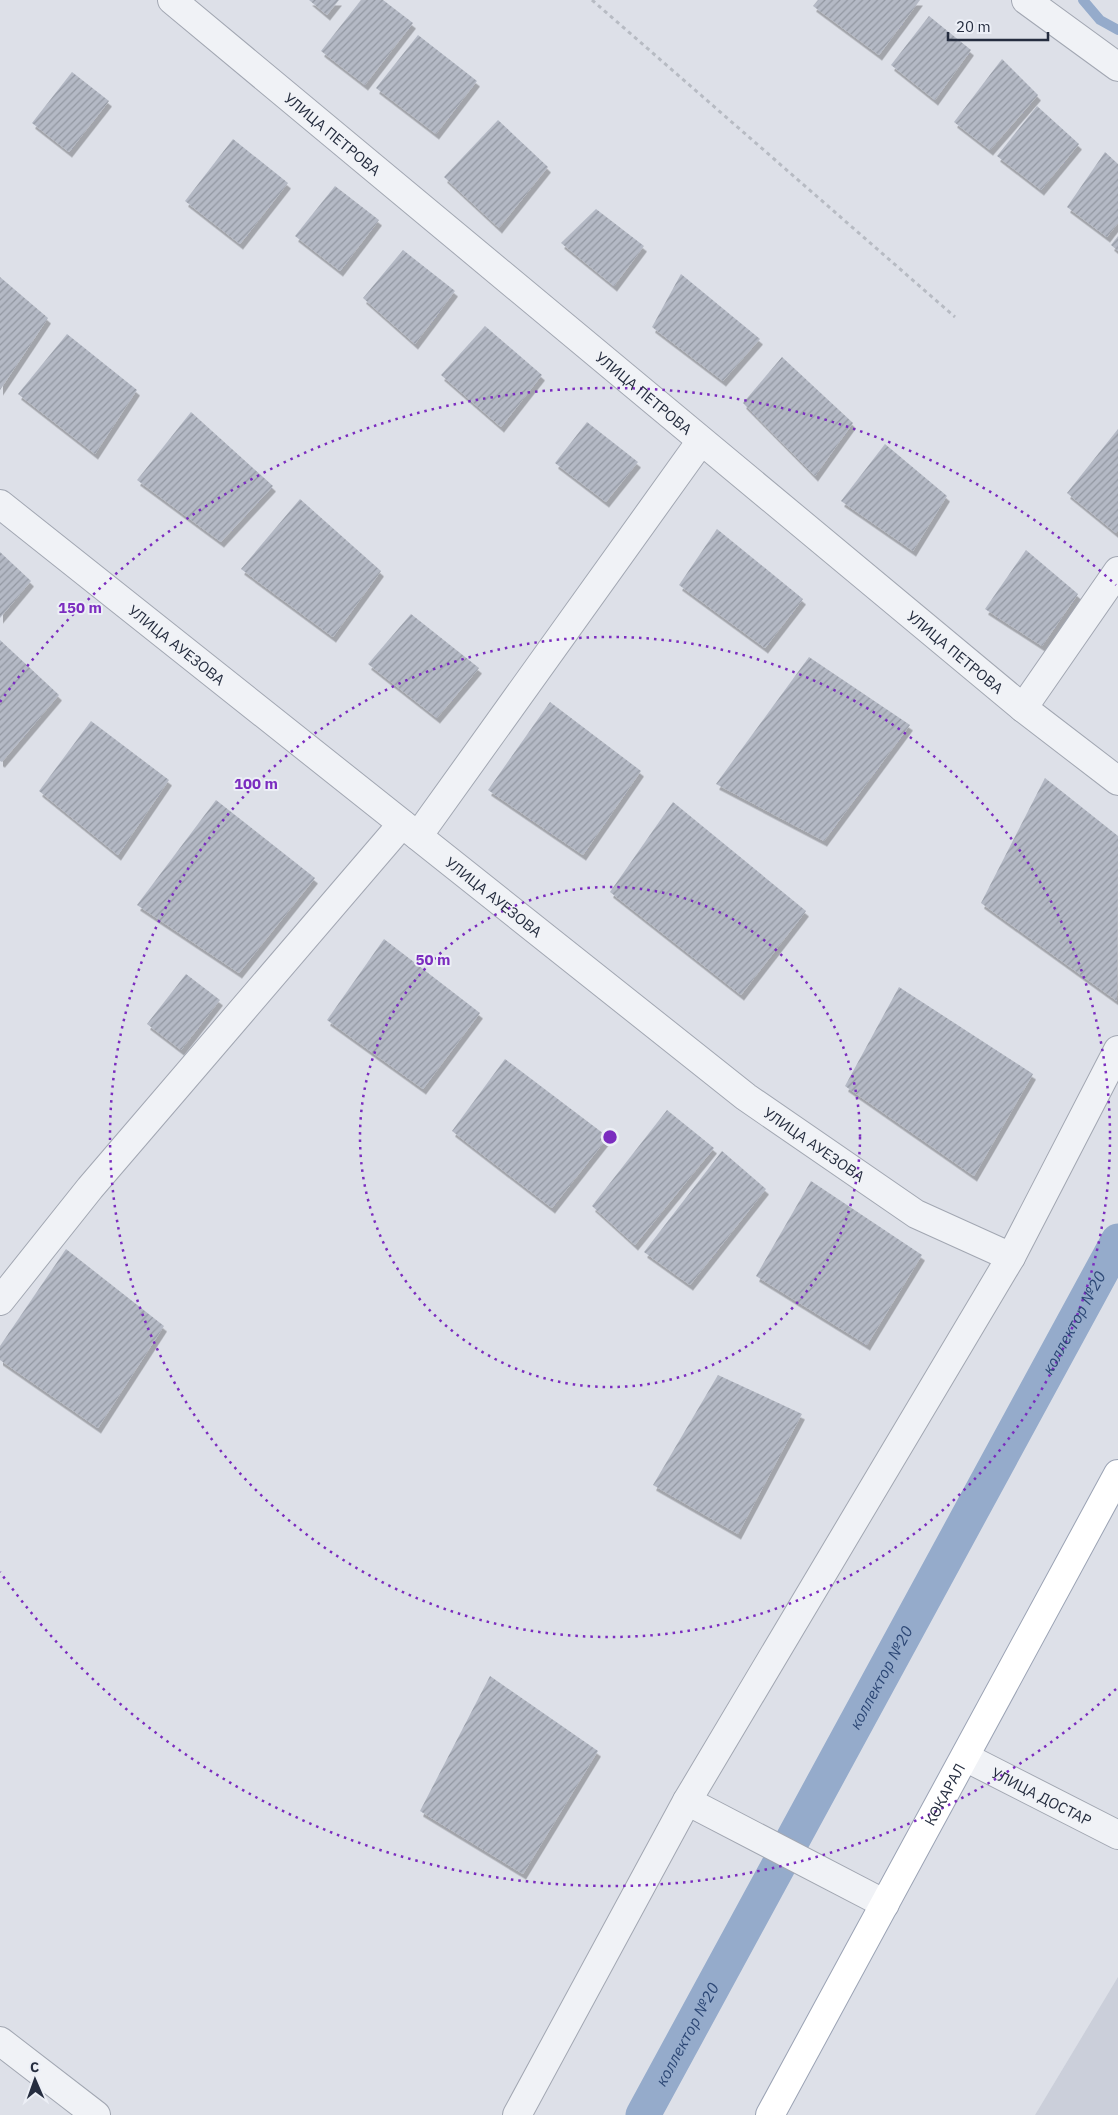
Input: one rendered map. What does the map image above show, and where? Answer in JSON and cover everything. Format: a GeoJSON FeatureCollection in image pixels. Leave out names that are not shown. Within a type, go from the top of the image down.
{"type":"FeatureCollection","features":[{"type":"Feature","properties":{"kind":"main road","name":"КӨКАРАЛ"},"geometry":{"type":"LineString","coordinates":[[770,2115],[1118,1474]]}},
{"type":"Feature","properties":{"kind":"street","name":"УЛИЦА ПЕТРОВА"},"geometry":{"type":"LineString","coordinates":[[172,0],[1023,708],[1118,781]]}},
{"type":"Feature","properties":{"kind":"street"},"geometry":{"type":"LineString","coordinates":[[1026,0],[1118,67]]}},
{"type":"Feature","properties":{"kind":"street"},"geometry":{"type":"LineString","coordinates":[[0,1301],[90,1188],[410,830],[702,441]]}},
{"type":"Feature","properties":{"kind":"street","name":"УЛИЦА АУЕЗОВА"},"geometry":{"type":"LineString","coordinates":[[0,504],[746,1097],[916,1214],[1011,1256]]}},
{"type":"Feature","properties":{"kind":"street"},"geometry":{"type":"LineString","coordinates":[[1023,708],[1118,571]]}},
{"type":"Feature","properties":{"kind":"street"},"geometry":{"type":"LineString","coordinates":[[517,2115],[687,1801],[1011,1256],[1118,1050]]}},
{"type":"Feature","properties":{"kind":"street","name":"УЛИЦА ДОСТАР"},"geometry":{"type":"LineString","coordinates":[[965,1757],[1118,1835]]}},
{"type":"Feature","properties":{"kind":"street"},"geometry":{"type":"LineString","coordinates":[[687,1801],[885,1904]]}},
{"type":"Feature","properties":{"kind":"street"},"geometry":{"type":"LineString","coordinates":[[0,2041],[96,2115]]}},
{"type":"Feature","properties":{"kind":"path"},"geometry":{"type":"LineString","coordinates":[[592,0],[955,318]]}},
{"type":"Feature","properties":{"kind":"shaded area"},"geometry":{"type":"Polygon","coordinates":[[[1118,1977],[1118,2115],[1035,2115],[1118,1977]]]}},
{"type":"Feature","properties":{"kind":"building"},"geometry":{"type":"Polygon","coordinates":[[[309,0],[339,0],[327,15],[309,0]]]}},
{"type":"Feature","properties":{"kind":"building"},"geometry":{"type":"Polygon","coordinates":[[[361,0],[383,0],[413,23],[365,85],[321,51],[361,0]]]}},
{"type":"Feature","properties":{"kind":"building"},"geometry":{"type":"Polygon","coordinates":[[[818,0],[920,0],[879,55],[813,6],[818,0]]]}},
{"type":"Feature","properties":{"kind":"building"},"geometry":{"type":"Polygon","coordinates":[[[929,16],[971,50],[935,100],[891,65],[929,16]]]}},
{"type":"Feature","properties":{"kind":"building"},"geometry":{"type":"Polygon","coordinates":[[[418,35],[477,81],[436,134],[376,88],[418,35]]]}},
{"type":"Feature","properties":{"kind":"building"},"geometry":{"type":"Polygon","coordinates":[[[1002,59],[1038,95],[990,150],[954,122],[1002,59]]]}},
{"type":"Feature","properties":{"kind":"building"},"geometry":{"type":"Polygon","coordinates":[[[72,72],[109,101],[69,152],[32,123],[72,72]]]}},
{"type":"Feature","properties":{"kind":"building"},"geometry":{"type":"Polygon","coordinates":[[[1037,106],[1079,144],[1041,190],[997,156],[1037,106]]]}},
{"type":"Feature","properties":{"kind":"building"},"geometry":{"type":"Polygon","coordinates":[[[498,120],[548,167],[499,228],[444,177],[498,120]]]}},
{"type":"Feature","properties":{"kind":"building"},"geometry":{"type":"Polygon","coordinates":[[[233,139],[288,183],[240,244],[185,201],[233,139]]]}},
{"type":"Feature","properties":{"kind":"building"},"geometry":{"type":"Polygon","coordinates":[[[1105,152],[1118,164],[1118,223],[1107,237],[1067,207],[1105,152]]]}},
{"type":"Feature","properties":{"kind":"building"},"geometry":{"type":"Polygon","coordinates":[[[335,186],[379,220],[340,271],[295,236],[335,186]]]}},
{"type":"Feature","properties":{"kind":"building"},"geometry":{"type":"Polygon","coordinates":[[[596,209],[644,246],[614,286],[561,243],[596,209]]]}},
{"type":"Feature","properties":{"kind":"building"},"geometry":{"type":"Polygon","coordinates":[[[1118,236],[1118,251],[1111,245],[1118,236]]]}},
{"type":"Feature","properties":{"kind":"building"},"geometry":{"type":"Polygon","coordinates":[[[403,250],[455,291],[415,344],[363,298],[403,250]]]}},
{"type":"Feature","properties":{"kind":"building"},"geometry":{"type":"Polygon","coordinates":[[[681,274],[760,339],[723,381],[652,327],[681,274]]]}},
{"type":"Feature","properties":{"kind":"building"},"geometry":{"type":"Polygon","coordinates":[[[0,277],[48,318],[0,390],[0,277]]]}},
{"type":"Feature","properties":{"kind":"building"},"geometry":{"type":"Polygon","coordinates":[[[485,326],[542,375],[501,427],[441,375],[485,326]]]}},
{"type":"Feature","properties":{"kind":"building"},"geometry":{"type":"Polygon","coordinates":[[[67,334],[137,390],[95,454],[18,394],[67,334]]]}},
{"type":"Feature","properties":{"kind":"building"},"geometry":{"type":"Polygon","coordinates":[[[782,357],[853,423],[815,476],[743,403],[782,357]]]}},
{"type":"Feature","properties":{"kind":"building"},"geometry":{"type":"Polygon","coordinates":[[[191,412],[273,486],[221,542],[137,480],[191,412]]]}},
{"type":"Feature","properties":{"kind":"building"},"geometry":{"type":"Polygon","coordinates":[[[587,422],[638,462],[606,502],[555,463],[587,422]]]}},
{"type":"Feature","properties":{"kind":"building"},"geometry":{"type":"Polygon","coordinates":[[[1118,429],[1118,530],[1116,533],[1067,493],[1118,429]]]}},
{"type":"Feature","properties":{"kind":"building"},"geometry":{"type":"Polygon","coordinates":[[[885,444],[947,496],[913,551],[841,501],[885,444]]]}},
{"type":"Feature","properties":{"kind":"building"},"geometry":{"type":"Polygon","coordinates":[[[300,499],[381,571],[333,637],[241,569],[300,499]]]}},
{"type":"Feature","properties":{"kind":"building"},"geometry":{"type":"Polygon","coordinates":[[[717,529],[803,599],[765,648],[679,585],[717,529]]]}},
{"type":"Feature","properties":{"kind":"building"},"geometry":{"type":"Polygon","coordinates":[[[1026,550],[1078,594],[1042,646],[985,609],[1026,550]]]}},
{"type":"Feature","properties":{"kind":"building"},"geometry":{"type":"Polygon","coordinates":[[[0,552],[31,581],[0,618],[0,552]]]}},
{"type":"Feature","properties":{"kind":"building"},"geometry":{"type":"Polygon","coordinates":[[[411,614],[479,668],[437,718],[368,664],[411,614]]]}},
{"type":"Feature","properties":{"kind":"building"},"geometry":{"type":"Polygon","coordinates":[[[0,640],[59,695],[2,762],[0,761],[0,640]]]}},
{"type":"Feature","properties":{"kind":"building"},"geometry":{"type":"Polygon","coordinates":[[[809,657],[910,725],[824,841],[716,784],[809,657]]]}},
{"type":"Feature","properties":{"kind":"building"},"geometry":{"type":"Polygon","coordinates":[[[550,702],[641,771],[583,855],[488,790],[550,702]]]}},
{"type":"Feature","properties":{"kind":"building"},"geometry":{"type":"Polygon","coordinates":[[[91,721],[169,780],[118,855],[39,791],[91,721]]]}},
{"type":"Feature","properties":{"kind":"building"},"geometry":{"type":"Polygon","coordinates":[[[1045,778],[1118,836],[1117,1001],[981,903],[1045,778]]]}},
{"type":"Feature","properties":{"kind":"building"},"geometry":{"type":"Polygon","coordinates":[[[216,800],[315,878],[239,973],[137,905],[216,800]]]}},
{"type":"Feature","properties":{"kind":"building"},"geometry":{"type":"Polygon","coordinates":[[[673,802],[806,911],[741,995],[610,892],[673,802]]]}},
{"type":"Feature","properties":{"kind":"building"},"geometry":{"type":"Polygon","coordinates":[[[384,939],[480,1013],[423,1089],[327,1020],[384,939]]]}},
{"type":"Feature","properties":{"kind":"building"},"geometry":{"type":"Polygon","coordinates":[[[186,974],[220,1000],[181,1050],[147,1024],[186,974]]]}},
{"type":"Feature","properties":{"kind":"building"},"geometry":{"type":"Polygon","coordinates":[[[899,987],[1033,1074],[974,1176],[845,1086],[899,987]]]}},
{"type":"Feature","properties":{"kind":"building"},"geometry":{"type":"Polygon","coordinates":[[[505,1059],[608,1137],[552,1208],[452,1131],[505,1059]]]}},
{"type":"Feature","properties":{"kind":"building"},"geometry":{"type":"Polygon","coordinates":[[[667,1110],[714,1148],[635,1245],[592,1206],[667,1110]]]}},
{"type":"Feature","properties":{"kind":"building"},"geometry":{"type":"Polygon","coordinates":[[[722,1151],[766,1189],[690,1285],[644,1252],[722,1151]]]}},
{"type":"Feature","properties":{"kind":"building"},"geometry":{"type":"Polygon","coordinates":[[[811,1181],[922,1255],[867,1345],[756,1276],[811,1181]]]}},
{"type":"Feature","properties":{"kind":"building"},"geometry":{"type":"Polygon","coordinates":[[[66,1249],[164,1326],[98,1428],[0,1360],[0,1346],[66,1249]]]}},
{"type":"Feature","properties":{"kind":"building"},"geometry":{"type":"Polygon","coordinates":[[[718,1375],[802,1414],[738,1534],[653,1485],[718,1375]]]}},
{"type":"Feature","properties":{"kind":"building"},"geometry":{"type":"Polygon","coordinates":[[[490,1676],[598,1751],[523,1874],[420,1811],[490,1676]]]}},
{"type":"Feature","properties":{"kind":"waterway"},"geometry":{"type":"LineString","coordinates":[[1083,0],[1100,20],[1118,30]]}},
{"type":"Feature","properties":{"kind":"waterway","name":"коллектор №20"},"geometry":{"type":"LineString","coordinates":[[643,2115],[1118,1241]]}}]}
